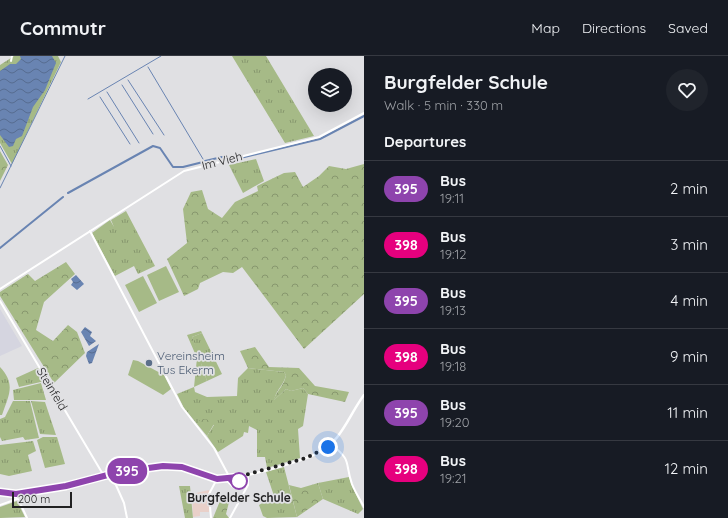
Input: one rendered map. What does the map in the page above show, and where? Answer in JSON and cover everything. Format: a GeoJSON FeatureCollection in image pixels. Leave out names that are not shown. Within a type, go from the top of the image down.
{"type":"FeatureCollection","features":[{"type":"Feature","properties":{"kind":"street"},"geometry":{"type":"LineString","coordinates":[[11,61],[12,56]]}},
{"type":"Feature","properties":{"kind":"street","name":"Im Vieh"},"geometry":{"type":"LineString","coordinates":[[0,289],[184,171],[319,137],[364,113]]}},
{"type":"Feature","properties":{"kind":"street"},"geometry":{"type":"LineString","coordinates":[[90,231],[182,407],[214,448],[230,479]]}},
{"type":"Feature","properties":{"kind":"street","name":"Steinfeld"},"geometry":{"type":"LineString","coordinates":[[0,301],[104,476]]}},
{"type":"Feature","properties":{"kind":"street"},"geometry":{"type":"LineString","coordinates":[[0,492],[16,494],[66,486],[111,474],[150,467],[174,466],[217,479],[230,479],[306,458],[322,451],[331,444],[364,395]]}},
{"type":"Feature","properties":{"kind":"street"},"geometry":{"type":"LineString","coordinates":[[331,444],[343,453],[352,483],[364,506]]}},
{"type":"Feature","properties":{"kind":"street"},"geometry":{"type":"LineString","coordinates":[[111,474],[124,503],[127,518]]}},
{"type":"Feature","properties":{"kind":"street"},"geometry":{"type":"LineString","coordinates":[[230,518],[248,485],[248,474]]}},
{"type":"Feature","properties":{"kind":"street"},"geometry":{"type":"LineString","coordinates":[[211,518],[209,494],[217,479]]}},
{"type":"Feature","properties":{"kind":"street"},"geometry":{"type":"LineString","coordinates":[[16,494],[26,518]]}},
{"type":"Feature","properties":{"kind":"street"},"geometry":{"type":"LineString","coordinates":[[0,505],[17,499]]}},
{"type":"Feature","properties":{"kind":"shaded area"},"geometry":{"type":"Polygon","coordinates":[[[0,309],[22,346],[0,356],[0,309]]]}},
{"type":"Feature","properties":{"kind":"shaded area"},"geometry":{"type":"Polygon","coordinates":[[[209,490],[209,512],[200,512],[200,516],[193,517],[192,494],[209,490]]]}},
{"type":"Feature","properties":{"kind":"green space"},"geometry":{"type":"Polygon","coordinates":[[[14,56],[58,56],[61,62],[12,164],[0,143],[0,65],[14,56]]]}},
{"type":"Feature","properties":{"kind":"green space"},"geometry":{"type":"Polygon","coordinates":[[[232,56],[266,56],[314,136],[285,143],[232,56]]]}},
{"type":"Feature","properties":{"kind":"green space"},"geometry":{"type":"Polygon","coordinates":[[[0,151],[8,165],[0,181],[0,151]]]}},
{"type":"Feature","properties":{"kind":"green space"},"geometry":{"type":"Polygon","coordinates":[[[256,159],[264,181],[243,193],[229,165],[256,159]]]}},
{"type":"Feature","properties":{"kind":"green space"},"geometry":{"type":"Polygon","coordinates":[[[364,164],[364,294],[304,349],[242,267],[233,273],[223,272],[200,283],[198,289],[184,296],[167,259],[187,243],[183,209],[191,192],[202,190],[208,209],[222,218],[235,202],[258,191],[257,186],[284,173],[295,172],[303,187],[319,176],[329,166],[346,169],[364,164]]]}},
{"type":"Feature","properties":{"kind":"green space"},"geometry":{"type":"Polygon","coordinates":[[[126,211],[155,266],[138,274],[134,266],[115,276],[92,233],[110,220],[114,227],[111,220],[126,211]]]}},
{"type":"Feature","properties":{"kind":"green space"},"geometry":{"type":"Polygon","coordinates":[[[66,262],[75,274],[44,302],[36,330],[53,341],[68,325],[77,332],[85,353],[54,383],[0,296],[0,292],[28,274],[35,281],[66,262]]]}},
{"type":"Feature","properties":{"kind":"green space"},"geometry":{"type":"Polygon","coordinates":[[[166,266],[179,292],[159,301],[147,275],[166,266]]]}},
{"type":"Feature","properties":{"kind":"green space"},"geometry":{"type":"Polygon","coordinates":[[[143,276],[157,303],[139,312],[125,285],[143,276]]]}},
{"type":"Feature","properties":{"kind":"green space"},"geometry":{"type":"Polygon","coordinates":[[[201,331],[202,333],[192,337],[201,359],[203,359],[201,363],[207,381],[194,387],[197,358],[187,335],[201,331]]]}},
{"type":"Feature","properties":{"kind":"green space"},"geometry":{"type":"Polygon","coordinates":[[[202,333],[222,374],[207,381],[192,337],[202,333]]]}},
{"type":"Feature","properties":{"kind":"green space"},"geometry":{"type":"Polygon","coordinates":[[[255,347],[269,367],[299,368],[315,386],[349,392],[345,402],[308,394],[303,388],[291,391],[286,389],[273,401],[284,382],[286,375],[284,372],[248,368],[240,351],[255,347]]]}},
{"type":"Feature","properties":{"kind":"green space"},"geometry":{"type":"Polygon","coordinates":[[[133,360],[138,361],[164,375],[171,389],[163,395],[128,375],[133,360]]]}},
{"type":"Feature","properties":{"kind":"green space"},"geometry":{"type":"Polygon","coordinates":[[[0,367],[5,373],[10,384],[9,396],[2,415],[0,415],[0,367]]]}},
{"type":"Feature","properties":{"kind":"green space"},"geometry":{"type":"Polygon","coordinates":[[[38,368],[45,381],[19,387],[16,378],[38,368]]]}},
{"type":"Feature","properties":{"kind":"green space"},"geometry":{"type":"Polygon","coordinates":[[[248,368],[284,372],[286,375],[285,379],[274,400],[286,389],[291,391],[303,388],[308,394],[303,426],[298,429],[300,458],[267,468],[265,457],[257,457],[257,430],[249,426],[248,433],[244,432],[243,436],[218,452],[207,436],[214,425],[200,422],[197,424],[184,408],[177,394],[194,387],[195,392],[207,397],[237,396],[238,378],[248,368]]]}},
{"type":"Feature","properties":{"kind":"green space"},"geometry":{"type":"Polygon","coordinates":[[[41,383],[46,400],[14,400],[13,390],[41,383]]]}},
{"type":"Feature","properties":{"kind":"green space"},"geometry":{"type":"Polygon","coordinates":[[[13,401],[30,401],[39,438],[25,440],[23,437],[2,441],[0,437],[0,419],[5,417],[13,401]]]}},
{"type":"Feature","properties":{"kind":"green space"},"geometry":{"type":"Polygon","coordinates":[[[31,401],[45,402],[56,435],[40,434],[31,401]]]}},
{"type":"Feature","properties":{"kind":"green space"},"geometry":{"type":"Polygon","coordinates":[[[201,419],[213,420],[214,424],[207,436],[197,424],[201,419]]]}},
{"type":"Feature","properties":{"kind":"green space"},"geometry":{"type":"Polygon","coordinates":[[[43,437],[57,437],[65,464],[45,468],[37,440],[43,437]]]}},
{"type":"Feature","properties":{"kind":"green space"},"geometry":{"type":"Polygon","coordinates":[[[33,441],[36,451],[28,455],[32,471],[9,476],[0,474],[0,445],[33,441]]]}},
{"type":"Feature","properties":{"kind":"green space"},"geometry":{"type":"Polygon","coordinates":[[[284,467],[297,517],[267,518],[263,516],[259,505],[274,496],[266,472],[284,467]]]}},
{"type":"Feature","properties":{"kind":"green space"},"geometry":{"type":"Polygon","coordinates":[[[349,477],[363,509],[358,514],[323,499],[318,483],[349,477]]]}},
{"type":"Feature","properties":{"kind":"green space"},"geometry":{"type":"Polygon","coordinates":[[[318,483],[323,499],[297,517],[289,485],[301,488],[318,483]]]}},
{"type":"Feature","properties":{"kind":"green space"},"geometry":{"type":"Polygon","coordinates":[[[179,486],[190,486],[193,518],[185,518],[179,486]]]}},
{"type":"Feature","properties":{"kind":"green space"},"geometry":{"type":"Polygon","coordinates":[[[222,496],[229,502],[226,514],[229,518],[213,518],[222,496]]]}},
{"type":"Feature","properties":{"kind":"green space"},"geometry":{"type":"Polygon","coordinates":[[[17,501],[25,517],[0,518],[0,507],[17,501]]]}},
{"type":"Feature","properties":{"kind":"water"},"geometry":{"type":"Polygon","coordinates":[[[20,56],[52,56],[56,63],[45,90],[33,107],[22,136],[16,139],[13,146],[9,147],[0,135],[0,71],[10,64],[16,64],[21,59],[20,56]]]}},
{"type":"Feature","properties":{"kind":"water"},"geometry":{"type":"Polygon","coordinates":[[[76,275],[84,284],[77,290],[71,285],[73,282],[71,279],[76,275]]]}},
{"type":"Feature","properties":{"kind":"water"},"geometry":{"type":"Polygon","coordinates":[[[85,327],[92,332],[90,336],[96,341],[89,346],[81,332],[85,327]]]}},
{"type":"Feature","properties":{"kind":"water"},"geometry":{"type":"Polygon","coordinates":[[[99,344],[92,363],[89,364],[86,356],[87,352],[99,344]]]}},
{"type":"Feature","properties":{"kind":"waterway"},"geometry":{"type":"LineString","coordinates":[[0,188],[65,56]]}},
{"type":"Feature","properties":{"kind":"waterway"},"geometry":{"type":"LineString","coordinates":[[88,99],[161,56]]}},
{"type":"Feature","properties":{"kind":"waterway"},"geometry":{"type":"LineString","coordinates":[[148,67],[203,159]]}},
{"type":"Feature","properties":{"kind":"waterway"},"geometry":{"type":"LineString","coordinates":[[128,80],[164,135]]}},
{"type":"Feature","properties":{"kind":"waterway"},"geometry":{"type":"LineString","coordinates":[[122,85],[153,134]]}},
{"type":"Feature","properties":{"kind":"waterway"},"geometry":{"type":"LineString","coordinates":[[107,92],[139,143]]}},
{"type":"Feature","properties":{"kind":"waterway"},"geometry":{"type":"LineString","coordinates":[[100,97],[130,144]]}},
{"type":"Feature","properties":{"kind":"waterway"},"geometry":{"type":"LineString","coordinates":[[228,161],[320,139],[364,116]]}},
{"type":"Feature","properties":{"kind":"waterway"},"geometry":{"type":"LineString","coordinates":[[0,146],[11,166]]}},
{"type":"Feature","properties":{"kind":"waterway"},"geometry":{"type":"LineString","coordinates":[[68,193],[153,146],[160,148],[173,167],[183,167],[203,162]]}},
{"type":"Feature","properties":{"kind":"waterway"},"geometry":{"type":"LineString","coordinates":[[205,161],[222,157],[224,158]]}},
{"type":"Feature","properties":{"kind":"waterway"},"geometry":{"type":"LineString","coordinates":[[0,248],[63,197]]}},
{"type":"Feature","properties":{"kind":"bus line","name":"395"},"geometry":{"type":"LineString","coordinates":[[0,492],[4,494],[16,494],[66,486],[119,472],[163,466],[182,467],[217,479],[230,479],[238,477],[239,480],[238,483],[235,484],[231,480]]}},
{"type":"Feature","properties":{"kind":"place","name":"Vereinsheim Tus Ekerm"},"geometry":{"type":"Point","coordinates":[149,363]}},
{"type":"Feature","properties":{"kind":"place","name":"Burgfelder Schule"},"geometry":{"type":"Point","coordinates":[239,481]}},
{"type":"Feature","properties":{"kind":"route"},"geometry":{"type":"LineString","coordinates":[[239,481],[238,477],[313,456],[328,447]]}}]}
